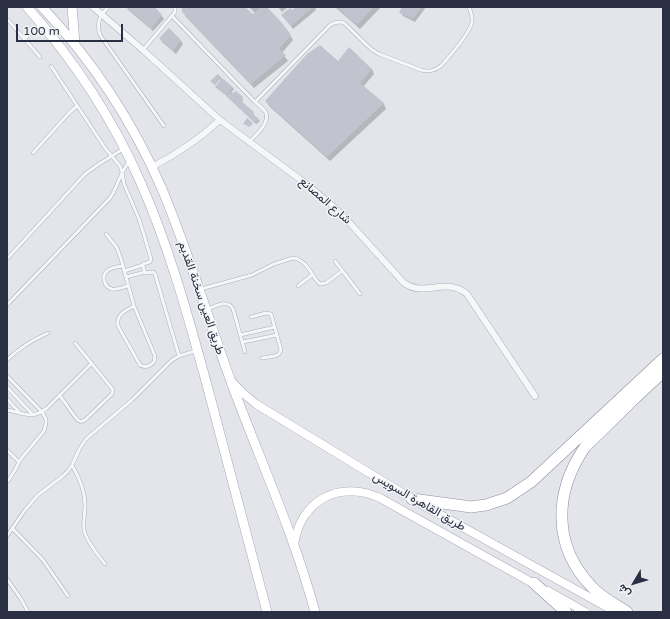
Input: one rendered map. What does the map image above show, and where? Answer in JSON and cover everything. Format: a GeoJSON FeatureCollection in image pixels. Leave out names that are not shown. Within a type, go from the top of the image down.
{"type":"FeatureCollection","features":[{"type":"Feature","properties":{"kind":"highway"},"geometry":{"type":"LineString","coordinates":[[412,499],[471,507],[486,505],[507,498],[531,482],[663,359]]}},
{"type":"Feature","properties":{"kind":"highway"},"geometry":{"type":"LineString","coordinates":[[627,612],[595,591],[584,579],[577,568],[566,544],[563,531],[562,504],[568,478],[585,447],[663,372]]}},
{"type":"Feature","properties":{"kind":"highway"},"geometry":{"type":"LineString","coordinates":[[534,583],[566,612]]}},
{"type":"Feature","properties":{"kind":"main road","name":"طريق العين سخنة القديم"},"geometry":{"type":"LineString","coordinates":[[27,7],[58,44],[110,121],[131,160],[153,212],[172,263],[197,350],[229,465],[267,612]]}},
{"type":"Feature","properties":{"kind":"main road","name":"طريق العين سخنة القديم"},"geometry":{"type":"LineString","coordinates":[[42,7],[75,44],[108,88],[152,167],[170,210],[230,379],[294,545],[308,585],[315,612]]}},
{"type":"Feature","properties":{"kind":"main road"},"geometry":{"type":"LineString","coordinates":[[72,7],[75,44]]}},
{"type":"Feature","properties":{"kind":"main road","name":"طريق القاهرة السويس"},"geometry":{"type":"LineString","coordinates":[[230,379],[256,404],[412,499],[616,612]]}},
{"type":"Feature","properties":{"kind":"main road","name":"طريق القاهرة السويس"},"geometry":{"type":"LineString","coordinates":[[294,545],[297,530],[304,516],[320,500],[327,496],[342,492],[365,492],[380,498],[585,612]]}},
{"type":"Feature","properties":{"kind":"street","name":"شارع المصانع"},"geometry":{"type":"LineString","coordinates":[[94,7],[220,120],[305,183],[334,207],[348,220],[408,285],[421,289],[437,286],[450,286],[456,287],[467,294],[535,396]]}},
{"type":"Feature","properties":{"kind":"street"},"geometry":{"type":"LineString","coordinates":[[152,167],[189,146],[220,120]]}},
{"type":"Feature","properties":{"kind":"lane"},"geometry":{"type":"LineString","coordinates":[[108,7],[102,14],[99,21],[98,26],[100,35],[164,126]]}},
{"type":"Feature","properties":{"kind":"lane"},"geometry":{"type":"LineString","coordinates":[[143,50],[172,16],[176,7]]}},
{"type":"Feature","properties":{"kind":"lane"},"geometry":{"type":"LineString","coordinates":[[255,102],[330,25],[340,21],[371,49],[379,54],[421,70],[435,70],[441,66],[469,30],[472,23],[472,14],[469,7]]}},
{"type":"Feature","properties":{"kind":"lane"},"geometry":{"type":"LineString","coordinates":[[172,16],[266,112],[266,123],[249,142]]}},
{"type":"Feature","properties":{"kind":"lane"},"geometry":{"type":"LineString","coordinates":[[8,20],[40,57]]}},
{"type":"Feature","properties":{"kind":"lane"},"geometry":{"type":"LineString","coordinates":[[24,39],[42,24]]}},
{"type":"Feature","properties":{"kind":"lane"},"geometry":{"type":"LineString","coordinates":[[51,66],[105,148],[120,166],[124,184],[139,219],[151,259],[150,262],[144,264],[143,266],[124,271]]}},
{"type":"Feature","properties":{"kind":"lane"},"geometry":{"type":"LineString","coordinates":[[33,153],[70,112],[78,106]]}},
{"type":"Feature","properties":{"kind":"lane"},"geometry":{"type":"LineString","coordinates":[[7,259],[91,169],[124,148]]}},
{"type":"Feature","properties":{"kind":"lane"},"geometry":{"type":"LineString","coordinates":[[7,305],[110,198],[117,186],[122,172],[131,160]]}},
{"type":"Feature","properties":{"kind":"lane"},"geometry":{"type":"LineString","coordinates":[[106,234],[117,248],[134,306],[155,356],[154,362],[147,366],[140,365],[118,326],[118,319],[121,314],[134,306]]}},
{"type":"Feature","properties":{"kind":"lane"},"geometry":{"type":"LineString","coordinates":[[199,289],[252,275],[274,264],[293,258],[302,261],[318,283],[324,284],[342,271]]}},
{"type":"Feature","properties":{"kind":"lane"},"geometry":{"type":"LineString","coordinates":[[335,261],[360,294]]}},
{"type":"Feature","properties":{"kind":"lane"},"geometry":{"type":"LineString","coordinates":[[123,266],[109,269],[106,272],[104,282],[112,289],[128,286]]}},
{"type":"Feature","properties":{"kind":"lane"},"geometry":{"type":"LineString","coordinates":[[143,266],[145,272]]}},
{"type":"Feature","properties":{"kind":"lane"},"geometry":{"type":"LineString","coordinates":[[126,277],[145,272],[153,272],[155,274],[179,356]]}},
{"type":"Feature","properties":{"kind":"lane"},"geometry":{"type":"LineString","coordinates":[[298,286],[312,275]]}},
{"type":"Feature","properties":{"kind":"lane"},"geometry":{"type":"LineString","coordinates":[[206,310],[224,304],[230,305],[233,309],[245,352]]}},
{"type":"Feature","properties":{"kind":"lane"},"geometry":{"type":"LineString","coordinates":[[251,317],[266,313],[272,315],[281,350],[277,355],[262,358]]}},
{"type":"Feature","properties":{"kind":"lane"},"geometry":{"type":"LineString","coordinates":[[240,335],[275,327]]}},
{"type":"Feature","properties":{"kind":"lane"},"geometry":{"type":"LineString","coordinates":[[7,360],[25,344],[48,334]]}},
{"type":"Feature","properties":{"kind":"lane"},"geometry":{"type":"LineString","coordinates":[[243,342],[277,335]]}},
{"type":"Feature","properties":{"kind":"lane"},"geometry":{"type":"LineString","coordinates":[[59,395],[66,403],[70,411],[78,420],[81,421],[85,420],[111,396],[113,392],[112,388],[75,343]]}},
{"type":"Feature","properties":{"kind":"lane"},"geometry":{"type":"LineString","coordinates":[[7,536],[25,510],[38,495],[63,476],[72,465],[80,448],[90,435],[132,400],[172,360],[197,350]]}},
{"type":"Feature","properties":{"kind":"lane"},"geometry":{"type":"LineString","coordinates":[[7,410],[30,415],[42,412],[92,363]]}},
{"type":"Feature","properties":{"kind":"lane"},"geometry":{"type":"LineString","coordinates":[[7,376],[42,412],[46,419],[44,431],[19,462],[8,481]]}},
{"type":"Feature","properties":{"kind":"lane"},"geometry":{"type":"LineString","coordinates":[[7,387],[33,415]]}},
{"type":"Feature","properties":{"kind":"lane"},"geometry":{"type":"LineString","coordinates":[[7,400],[20,413]]}},
{"type":"Feature","properties":{"kind":"lane"},"geometry":{"type":"LineString","coordinates":[[7,450],[19,462]]}},
{"type":"Feature","properties":{"kind":"lane"},"geometry":{"type":"LineString","coordinates":[[72,465],[84,493],[85,534],[105,564]]}},
{"type":"Feature","properties":{"kind":"lane"},"geometry":{"type":"LineString","coordinates":[[12,528],[43,560],[68,596]]}},
{"type":"Feature","properties":{"kind":"lane"},"geometry":{"type":"LineString","coordinates":[[7,579],[28,612]]}},
{"type":"Feature","properties":{"kind":"building"},"geometry":{"type":"Polygon","coordinates":[[[126,7],[155,7],[162,15],[151,29],[126,7]]]}},
{"type":"Feature","properties":{"kind":"building"},"geometry":{"type":"Polygon","coordinates":[[[182,7],[245,7],[253,14],[261,7],[267,7],[291,35],[279,49],[286,55],[251,84],[182,12],[182,7]]]}},
{"type":"Feature","properties":{"kind":"building"},"geometry":{"type":"Polygon","coordinates":[[[295,7],[313,7],[291,26],[281,15],[290,8],[293,10],[295,7]]]}},
{"type":"Feature","properties":{"kind":"building"},"geometry":{"type":"Polygon","coordinates":[[[337,7],[374,7],[357,25],[337,7]]]}},
{"type":"Feature","properties":{"kind":"building"},"geometry":{"type":"Polygon","coordinates":[[[402,7],[422,7],[413,19],[399,13],[402,7]]]}},
{"type":"Feature","properties":{"kind":"building"},"geometry":{"type":"Polygon","coordinates":[[[169,28],[181,40],[173,51],[159,38],[169,28]]]}},
{"type":"Feature","properties":{"kind":"building"},"geometry":{"type":"Polygon","coordinates":[[[320,45],[338,61],[349,47],[372,69],[360,83],[384,103],[327,157],[265,101],[307,54],[320,45]]]}},
{"type":"Feature","properties":{"kind":"building"},"geometry":{"type":"Polygon","coordinates":[[[218,74],[221,77],[215,85],[210,81],[218,74]]]}},
{"type":"Feature","properties":{"kind":"building"},"geometry":{"type":"Polygon","coordinates":[[[222,78],[233,87],[226,95],[215,87],[222,78]]]}},
{"type":"Feature","properties":{"kind":"building"},"geometry":{"type":"Polygon","coordinates":[[[231,91],[233,93],[236,91],[243,97],[241,101],[254,112],[252,113],[259,119],[255,123],[226,96],[231,91]]]}},
{"type":"Feature","properties":{"kind":"building"},"geometry":{"type":"Polygon","coordinates":[[[247,118],[253,123],[250,127],[243,124],[247,118]]]}}]}
